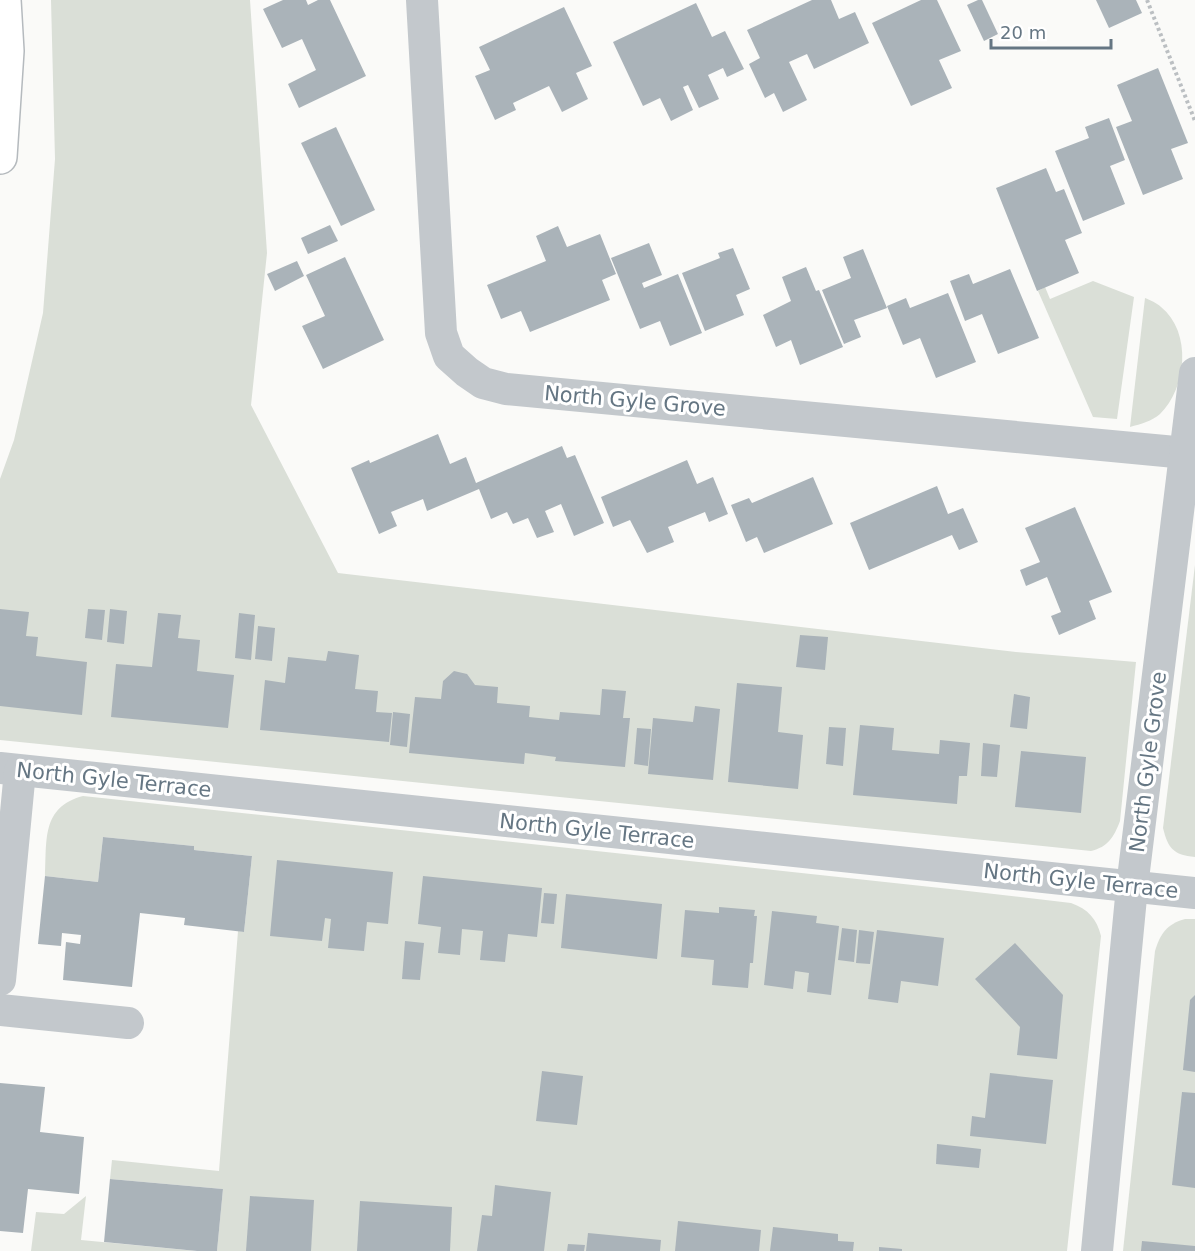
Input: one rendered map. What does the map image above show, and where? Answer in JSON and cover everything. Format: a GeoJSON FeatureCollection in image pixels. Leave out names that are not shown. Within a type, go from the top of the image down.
{"type":"FeatureCollection","features":[{"type":"Feature","properties":{"kind":"main road"},"geometry":{"type":"LineString","coordinates":[[0,157],[7,51],[4,0]]}},
{"type":"Feature","properties":{"kind":"street","name":"North Gyle Grove"},"geometry":{"type":"LineString","coordinates":[[423,0],[441,333],[449,356],[483,383],[506,389],[1186,453]]}},
{"type":"Feature","properties":{"kind":"street","name":"North Gyle Grove"},"geometry":{"type":"LineString","coordinates":[[1097,1251],[1132,887],[1195,373]]}},
{"type":"Feature","properties":{"kind":"street","name":"North Gyle Terrace"},"geometry":{"type":"LineString","coordinates":[[10,769],[1195,893]]}},
{"type":"Feature","properties":{"kind":"street"},"geometry":{"type":"LineString","coordinates":[[0,980],[10,769]]}},
{"type":"Feature","properties":{"kind":"street"},"geometry":{"type":"LineString","coordinates":[[0,1010],[128,1023]]}},
{"type":"Feature","properties":{"kind":"path"},"geometry":{"type":"LineString","coordinates":[[1147,0],[1195,121]]}},
{"type":"Feature","properties":{"kind":"shaded area"},"geometry":{"type":"Polygon","coordinates":[[[51,0],[250,0],[267,253],[251,405],[338,573],[1016,652],[1136,662],[1120,821],[1110,840],[1102,847],[1091,851],[0,740],[0,479],[14,440],[43,313],[55,159],[51,0]]]}},
{"type":"Feature","properties":{"kind":"shaded area"},"geometry":{"type":"Polygon","coordinates":[[[1093,281],[1134,297],[1117,419],[1093,417],[1038,291],[1045,287],[1050,299],[1093,281]]]}},
{"type":"Feature","properties":{"kind":"shaded area"},"geometry":{"type":"Polygon","coordinates":[[[1145,298],[1159,306],[1171,318],[1178,331],[1182,360],[1176,390],[1169,403],[1153,419],[1130,427],[1145,298]]]}},
{"type":"Feature","properties":{"kind":"shaded area"},"geometry":{"type":"Polygon","coordinates":[[[1195,565],[1195,857],[1181,854],[1173,849],[1167,841],[1163,828],[1195,565]]]}},
{"type":"Feature","properties":{"kind":"shaded area"},"geometry":{"type":"Polygon","coordinates":[[[83,796],[959,890],[1077,905],[1091,915],[1101,936],[1067,1251],[217,1251],[223,1189],[110,1179],[112,1160],[219,1171],[238,931],[244,932],[252,856],[194,850],[194,846],[103,837],[98,882],[45,876],[47,838],[53,817],[69,801],[83,796]]]}},
{"type":"Feature","properties":{"kind":"shaded area"},"geometry":{"type":"Polygon","coordinates":[[[1185,919],[1195,919],[1195,1251],[1123,1251],[1155,951],[1165,930],[1185,919]]]}},
{"type":"Feature","properties":{"kind":"shaded area"},"geometry":{"type":"Polygon","coordinates":[[[86,1196],[81,1240],[197,1251],[31,1251],[36,1212],[64,1214],[86,1196]]]}},
{"type":"Feature","properties":{"kind":"building"},"geometry":{"type":"Polygon","coordinates":[[[283,0],[306,0],[308,5],[318,0],[330,0],[366,76],[299,108],[288,84],[316,70],[302,39],[282,48],[263,9],[283,0]]]}},
{"type":"Feature","properties":{"kind":"building"},"geometry":{"type":"Polygon","coordinates":[[[812,0],[831,0],[839,19],[855,12],[869,43],[814,69],[807,54],[789,62],[807,100],[783,112],[774,93],[765,98],[749,64],[760,58],[747,30],[812,0]]]}},
{"type":"Feature","properties":{"kind":"building"},"geometry":{"type":"Polygon","coordinates":[[[921,0],[937,0],[961,51],[939,60],[952,88],[911,106],[872,23],[921,0]]]}},
{"type":"Feature","properties":{"kind":"building"},"geometry":{"type":"Polygon","coordinates":[[[982,0],[998,34],[984,41],[967,5],[982,0]]]}},
{"type":"Feature","properties":{"kind":"building"},"geometry":{"type":"Polygon","coordinates":[[[1096,0],[1136,0],[1142,13],[1109,28],[1096,0]]]}},
{"type":"Feature","properties":{"kind":"building"},"geometry":{"type":"Polygon","coordinates":[[[696,3],[712,37],[725,31],[744,69],[727,77],[723,68],[708,75],[719,99],[699,108],[688,85],[683,87],[693,110],[671,121],[660,98],[643,106],[613,42],[696,3]]]}},
{"type":"Feature","properties":{"kind":"building"},"geometry":{"type":"Polygon","coordinates":[[[564,7],[592,66],[576,73],[588,99],[562,112],[549,86],[513,103],[516,110],[495,120],[475,76],[490,70],[479,47],[564,7]]]}},
{"type":"Feature","properties":{"kind":"building"},"geometry":{"type":"Polygon","coordinates":[[[1158,68],[1188,143],[1171,149],[1183,179],[1143,195],[1116,127],[1132,121],[1117,85],[1158,68]]]}},
{"type":"Feature","properties":{"kind":"building"},"geometry":{"type":"Polygon","coordinates":[[[1109,118],[1125,160],[1110,166],[1125,204],[1083,221],[1055,151],[1089,138],[1085,127],[1109,118]]]}},
{"type":"Feature","properties":{"kind":"building"},"geometry":{"type":"Polygon","coordinates":[[[336,127],[375,210],[341,226],[301,143],[336,127]]]}},
{"type":"Feature","properties":{"kind":"building"},"geometry":{"type":"Polygon","coordinates":[[[1046,168],[1056,192],[1064,189],[1082,233],[1065,240],[1079,273],[1037,291],[996,188],[1046,168]]]}},
{"type":"Feature","properties":{"kind":"building"},"geometry":{"type":"Polygon","coordinates":[[[330,225],[338,241],[308,254],[301,238],[330,225]]]}},
{"type":"Feature","properties":{"kind":"building"},"geometry":{"type":"Polygon","coordinates":[[[558,226],[567,247],[600,234],[616,274],[602,280],[610,300],[530,332],[521,311],[501,319],[487,285],[546,261],[536,236],[558,226]]]}},
{"type":"Feature","properties":{"kind":"building"},"geometry":{"type":"Polygon","coordinates":[[[649,243],[662,275],[642,283],[644,288],[678,274],[702,333],[670,346],[660,321],[640,329],[611,258],[649,243]]]}},
{"type":"Feature","properties":{"kind":"building"},"geometry":{"type":"Polygon","coordinates":[[[733,248],[750,289],[736,295],[744,315],[705,331],[682,273],[720,258],[718,253],[733,248]]]}},
{"type":"Feature","properties":{"kind":"building"},"geometry":{"type":"Polygon","coordinates":[[[863,249],[887,308],[854,320],[861,337],[844,344],[822,290],[851,278],[843,257],[863,249]]]}},
{"type":"Feature","properties":{"kind":"building"},"geometry":{"type":"Polygon","coordinates":[[[345,257],[384,340],[323,369],[302,326],[325,316],[306,275],[345,257]]]}},
{"type":"Feature","properties":{"kind":"building"},"geometry":{"type":"Polygon","coordinates":[[[297,261],[304,276],[275,291],[267,274],[297,261]]]}},
{"type":"Feature","properties":{"kind":"building"},"geometry":{"type":"Polygon","coordinates":[[[806,267],[816,291],[819,290],[843,347],[800,365],[791,340],[776,347],[763,315],[791,301],[782,277],[806,267]]]}},
{"type":"Feature","properties":{"kind":"building"},"geometry":{"type":"Polygon","coordinates":[[[1010,269],[1039,338],[998,354],[982,314],[965,321],[950,281],[969,274],[973,284],[1010,269]]]}},
{"type":"Feature","properties":{"kind":"building"},"geometry":{"type":"Polygon","coordinates":[[[948,293],[976,362],[936,378],[920,338],[903,345],[887,306],[906,298],[910,308],[948,293]]]}},
{"type":"Feature","properties":{"kind":"building"},"geometry":{"type":"Polygon","coordinates":[[[438,434],[450,464],[466,457],[476,483],[562,446],[567,458],[575,455],[604,523],[574,536],[561,504],[545,511],[554,532],[537,538],[528,518],[513,524],[507,512],[491,519],[479,489],[427,511],[423,499],[391,512],[397,526],[379,534],[351,468],[369,460],[370,463],[438,434]]]}},
{"type":"Feature","properties":{"kind":"building"},"geometry":{"type":"Polygon","coordinates":[[[687,460],[697,484],[713,477],[728,514],[709,522],[705,512],[668,527],[674,542],[647,553],[630,520],[613,527],[601,497],[687,460]]]}},
{"type":"Feature","properties":{"kind":"building"},"geometry":{"type":"Polygon","coordinates":[[[813,477],[833,524],[764,553],[757,537],[746,542],[731,505],[749,498],[752,503],[813,477]]]}},
{"type":"Feature","properties":{"kind":"building"},"geometry":{"type":"Polygon","coordinates":[[[937,486],[948,514],[963,508],[978,542],[959,550],[952,535],[869,570],[850,523],[937,486]]]}},
{"type":"Feature","properties":{"kind":"building"},"geometry":{"type":"Polygon","coordinates":[[[1075,507],[1112,592],[1089,601],[1096,619],[1059,635],[1051,616],[1061,612],[1047,577],[1026,586],[1020,570],[1040,562],[1025,528],[1075,507]]]}},
{"type":"Feature","properties":{"kind":"building"},"geometry":{"type":"Polygon","coordinates":[[[0,609],[29,612],[26,636],[38,637],[36,656],[87,662],[82,715],[0,706],[0,609]]]}},
{"type":"Feature","properties":{"kind":"building"},"geometry":{"type":"Polygon","coordinates":[[[88,609],[105,610],[102,640],[85,638],[88,609]]]}},
{"type":"Feature","properties":{"kind":"building"},"geometry":{"type":"Polygon","coordinates":[[[110,609],[127,611],[124,644],[107,642],[110,609]]]}},
{"type":"Feature","properties":{"kind":"building"},"geometry":{"type":"Polygon","coordinates":[[[158,613],[181,615],[178,638],[200,640],[197,671],[234,675],[228,728],[111,717],[116,664],[152,667],[158,613]]]}},
{"type":"Feature","properties":{"kind":"building"},"geometry":{"type":"Polygon","coordinates":[[[239,613],[255,615],[251,660],[235,658],[239,613]]]}},
{"type":"Feature","properties":{"kind":"building"},"geometry":{"type":"Polygon","coordinates":[[[258,626],[275,628],[272,661],[255,659],[258,626]]]}},
{"type":"Feature","properties":{"kind":"building"},"geometry":{"type":"Polygon","coordinates":[[[800,635],[828,637],[825,670],[796,667],[800,635]]]}},
{"type":"Feature","properties":{"kind":"building"},"geometry":{"type":"Polygon","coordinates":[[[328,651],[359,655],[355,689],[378,691],[376,712],[392,713],[389,742],[260,730],[265,680],[285,683],[288,657],[326,661],[328,651]]]}},
{"type":"Feature","properties":{"kind":"building"},"geometry":{"type":"Polygon","coordinates":[[[454,671],[467,674],[475,685],[498,687],[497,703],[530,706],[529,717],[559,720],[560,712],[600,715],[602,689],[626,691],[623,718],[630,718],[625,767],[555,761],[556,757],[525,753],[524,764],[409,753],[415,697],[441,699],[443,681],[454,671]]]}},
{"type":"Feature","properties":{"kind":"building"},"geometry":{"type":"Polygon","coordinates":[[[737,683],[782,687],[778,732],[803,735],[798,789],[728,782],[737,683]]]}},
{"type":"Feature","properties":{"kind":"building"},"geometry":{"type":"Polygon","coordinates":[[[1014,694],[1030,697],[1027,729],[1010,727],[1014,694]]]}},
{"type":"Feature","properties":{"kind":"building"},"geometry":{"type":"Polygon","coordinates":[[[695,706],[720,709],[713,780],[648,774],[653,718],[693,722],[695,706]]]}},
{"type":"Feature","properties":{"kind":"building"},"geometry":{"type":"Polygon","coordinates":[[[393,712],[410,714],[407,747],[390,745],[393,712]]]}},
{"type":"Feature","properties":{"kind":"building"},"geometry":{"type":"Polygon","coordinates":[[[860,725],[894,728],[892,750],[939,754],[940,740],[970,743],[967,776],[959,776],[957,804],[853,795],[860,725]]]}},
{"type":"Feature","properties":{"kind":"building"},"geometry":{"type":"Polygon","coordinates":[[[829,727],[846,728],[843,766],[826,764],[829,727]]]}},
{"type":"Feature","properties":{"kind":"building"},"geometry":{"type":"Polygon","coordinates":[[[637,728],[651,729],[648,766],[634,764],[637,728]]]}},
{"type":"Feature","properties":{"kind":"building"},"geometry":{"type":"Polygon","coordinates":[[[983,743],[1000,745],[997,777],[981,776],[983,743]]]}},
{"type":"Feature","properties":{"kind":"building"},"geometry":{"type":"Polygon","coordinates":[[[1021,751],[1086,757],[1081,813],[1015,807],[1021,751]]]}},
{"type":"Feature","properties":{"kind":"building"},"geometry":{"type":"Polygon","coordinates":[[[103,837],[194,846],[194,850],[252,856],[244,932],[184,925],[185,918],[140,913],[132,987],[63,980],[66,942],[80,944],[81,935],[62,933],[61,946],[38,944],[45,876],[98,882],[103,837]]]}},
{"type":"Feature","properties":{"kind":"building"},"geometry":{"type":"Polygon","coordinates":[[[277,860],[393,872],[388,924],[367,922],[364,951],[328,948],[331,919],[325,918],[322,941],[270,936],[277,860]]]}},
{"type":"Feature","properties":{"kind":"building"},"geometry":{"type":"Polygon","coordinates":[[[423,876],[542,888],[537,937],[508,934],[505,962],[480,960],[483,931],[462,929],[460,955],[438,953],[441,927],[418,924],[423,876]]]}},
{"type":"Feature","properties":{"kind":"building"},"geometry":{"type":"Polygon","coordinates":[[[544,893],[557,894],[554,924],[541,923],[544,893]]]}},
{"type":"Feature","properties":{"kind":"building"},"geometry":{"type":"Polygon","coordinates":[[[566,894],[662,904],[657,959],[561,948],[566,894]]]}},
{"type":"Feature","properties":{"kind":"building"},"geometry":{"type":"Polygon","coordinates":[[[719,907],[755,910],[754,916],[757,916],[753,963],[750,963],[748,988],[712,985],[714,960],[681,957],[685,910],[719,913],[719,907]]]}},
{"type":"Feature","properties":{"kind":"building"},"geometry":{"type":"Polygon","coordinates":[[[772,911],[817,916],[816,923],[839,926],[831,995],[807,992],[809,973],[795,971],[793,989],[764,985],[772,911]]]}},
{"type":"Feature","properties":{"kind":"building"},"geometry":{"type":"Polygon","coordinates":[[[842,928],[857,930],[854,962],[838,960],[842,928]]]}},
{"type":"Feature","properties":{"kind":"building"},"geometry":{"type":"Polygon","coordinates":[[[859,930],[874,932],[870,964],[856,963],[859,930]]]}},
{"type":"Feature","properties":{"kind":"building"},"geometry":{"type":"Polygon","coordinates":[[[877,930],[944,938],[938,986],[901,981],[898,1003],[868,999],[877,930]]]}},
{"type":"Feature","properties":{"kind":"building"},"geometry":{"type":"Polygon","coordinates":[[[405,941],[424,943],[420,980],[402,979],[405,941]]]}},
{"type":"Feature","properties":{"kind":"building"},"geometry":{"type":"Polygon","coordinates":[[[1015,943],[1063,995],[1057,1059],[1017,1055],[1020,1027],[975,979],[1015,943]]]}},
{"type":"Feature","properties":{"kind":"building"},"geometry":{"type":"Polygon","coordinates":[[[1195,995],[1195,1072],[1183,1070],[1190,1000],[1195,995]]]}},
{"type":"Feature","properties":{"kind":"building"},"geometry":{"type":"Polygon","coordinates":[[[542,1071],[583,1076],[577,1125],[536,1121],[542,1071]]]}},
{"type":"Feature","properties":{"kind":"building"},"geometry":{"type":"Polygon","coordinates":[[[990,1073],[1053,1080],[1046,1144],[970,1136],[972,1116],[985,1118],[990,1073]]]}},
{"type":"Feature","properties":{"kind":"building"},"geometry":{"type":"Polygon","coordinates":[[[0,1083],[45,1087],[40,1132],[84,1137],[79,1194],[28,1189],[23,1233],[0,1231],[0,1083]]]}},
{"type":"Feature","properties":{"kind":"building"},"geometry":{"type":"Polygon","coordinates":[[[1182,1092],[1195,1093],[1195,1188],[1172,1185],[1182,1092]]]}},
{"type":"Feature","properties":{"kind":"building"},"geometry":{"type":"Polygon","coordinates":[[[937,1144],[981,1149],[979,1168],[936,1164],[937,1144]]]}},
{"type":"Feature","properties":{"kind":"building"},"geometry":{"type":"Polygon","coordinates":[[[110,1179],[223,1189],[217,1251],[104,1242],[110,1179]]]}},
{"type":"Feature","properties":{"kind":"building"},"geometry":{"type":"Polygon","coordinates":[[[495,1185],[551,1192],[544,1251],[477,1251],[482,1215],[492,1216],[495,1185]]]}},
{"type":"Feature","properties":{"kind":"building"},"geometry":{"type":"Polygon","coordinates":[[[250,1196],[314,1200],[311,1251],[246,1251],[250,1196]]]}},
{"type":"Feature","properties":{"kind":"building"},"geometry":{"type":"Polygon","coordinates":[[[360,1201],[452,1207],[450,1251],[357,1251],[360,1201]]]}},
{"type":"Feature","properties":{"kind":"building"},"geometry":{"type":"Polygon","coordinates":[[[678,1221],[761,1230],[759,1251],[675,1251],[678,1221]]]}},
{"type":"Feature","properties":{"kind":"building"},"geometry":{"type":"Polygon","coordinates":[[[773,1227],[838,1234],[838,1241],[854,1242],[853,1251],[770,1251],[773,1227]]]}},
{"type":"Feature","properties":{"kind":"building"},"geometry":{"type":"Polygon","coordinates":[[[588,1233],[661,1240],[660,1251],[586,1251],[588,1233]]]}},
{"type":"Feature","properties":{"kind":"building"},"geometry":{"type":"Polygon","coordinates":[[[1142,1241],[1195,1246],[1195,1251],[1141,1251],[1142,1241]]]}},
{"type":"Feature","properties":{"kind":"building"},"geometry":{"type":"Polygon","coordinates":[[[568,1244],[585,1245],[584,1251],[567,1251],[568,1244]]]}},
{"type":"Feature","properties":{"kind":"building"},"geometry":{"type":"Polygon","coordinates":[[[879,1247],[902,1249],[902,1251],[879,1251],[879,1247]]]}}]}
